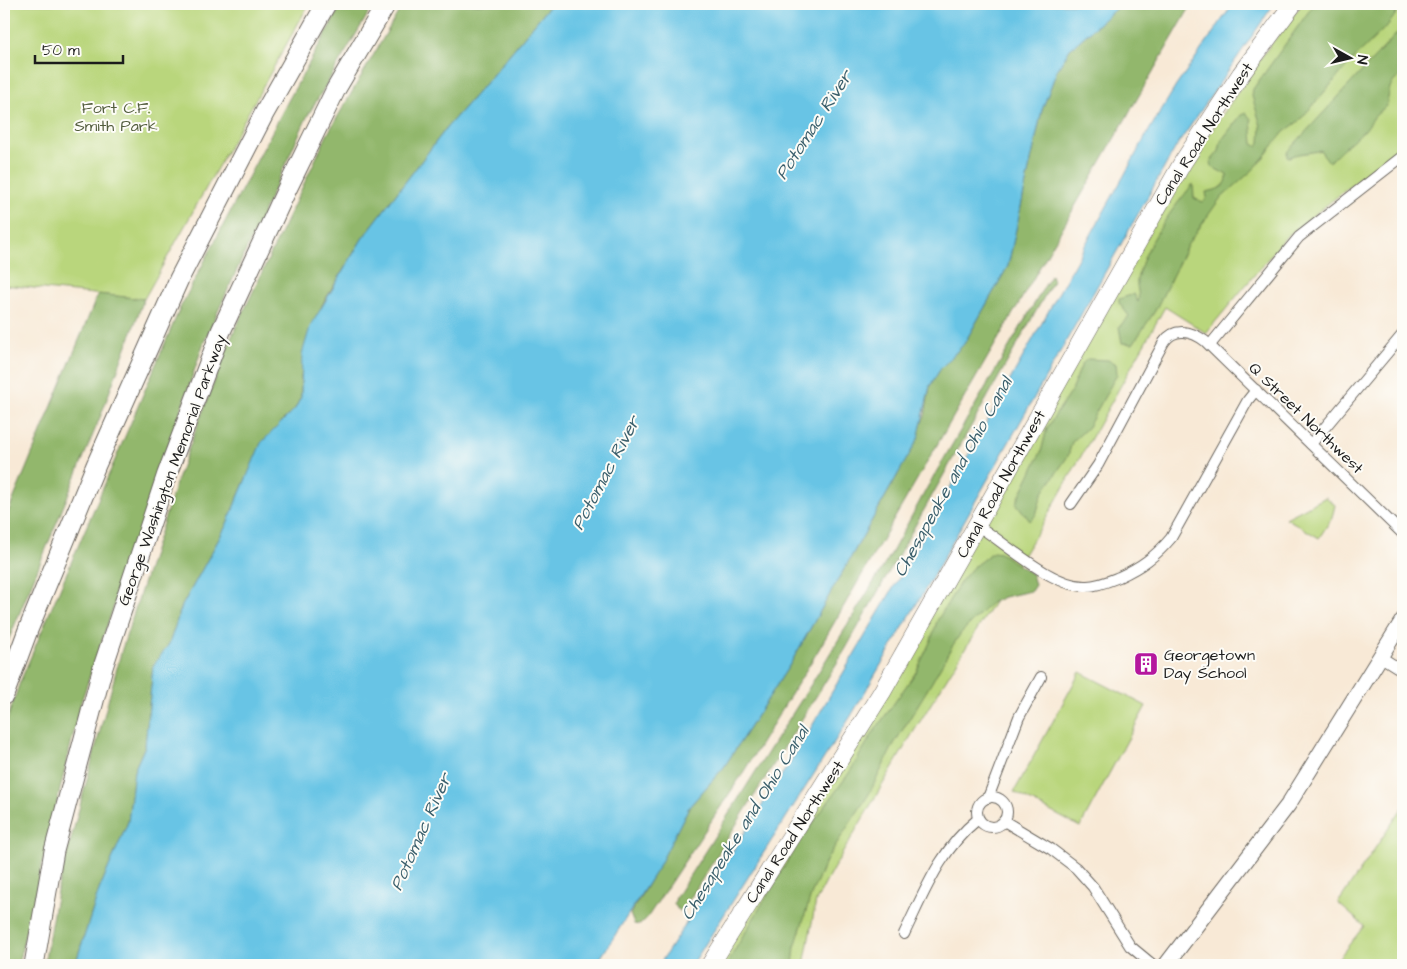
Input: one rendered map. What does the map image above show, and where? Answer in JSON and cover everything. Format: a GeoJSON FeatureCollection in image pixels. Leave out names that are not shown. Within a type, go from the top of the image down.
{"type":"FeatureCollection","features":[{"type":"Feature","properties":{"kind":"highway"},"geometry":{"type":"LineString","coordinates":[[4,695],[28,630],[96,465],[179,279],[265,112],[326,4]]}},
{"type":"Feature","properties":{"kind":"highway","name":"George Washington Memorial Parkway"},"geometry":{"type":"LineString","coordinates":[[34,965],[54,851],[102,666],[167,474],[221,331],[336,89],[386,4]]}},
{"type":"Feature","properties":{"kind":"highway","name":"Canal Road Northwest"},"geometry":{"type":"LineString","coordinates":[[710,965],[846,752],[978,526],[1174,176],[1224,98],[1293,4]]}},
{"type":"Feature","properties":{"kind":"main road"},"geometry":{"type":"LineString","coordinates":[[1166,965],[1288,805],[1403,620]]}},
{"type":"Feature","properties":{"kind":"street"},"geometry":{"type":"LineString","coordinates":[[1210,345],[1299,236],[1403,156]]}},
{"type":"Feature","properties":{"kind":"street","name":"Q Street Northwest"},"geometry":{"type":"LineString","coordinates":[[1071,504],[1098,465],[1164,342],[1170,335],[1183,332],[1195,335],[1210,345],[1403,534]]}},
{"type":"Feature","properties":{"kind":"street"},"geometry":{"type":"LineString","coordinates":[[1312,444],[1403,334]]}},
{"type":"Feature","properties":{"kind":"street"},"geometry":{"type":"LineString","coordinates":[[978,526],[1052,577],[1069,584],[1094,586],[1135,570],[1153,557],[1171,538],[1256,390]]}},
{"type":"Feature","properties":{"kind":"street"},"geometry":{"type":"LineString","coordinates":[[1381,657],[1403,671]]}},
{"type":"Feature","properties":{"kind":"street"},"geometry":{"type":"LineString","coordinates":[[904,934],[947,850],[958,836],[978,819],[978,806],[988,798],[1019,717],[1041,677]]}},
{"type":"Feature","properties":{"kind":"street"},"geometry":{"type":"LineString","coordinates":[[978,819],[988,827],[997,826],[1004,821],[1007,813],[1003,802],[996,798],[988,798]]}},
{"type":"Feature","properties":{"kind":"street"},"geometry":{"type":"LineString","coordinates":[[1004,821],[1046,846],[1076,868],[1093,887],[1130,946],[1153,965]]}},
{"type":"Feature","properties":{"kind":"green space","name":"Fort C.F. Smith Park"},"geometry":{"type":"Polygon","coordinates":[[[4,4],[309,4],[144,299],[4,285],[4,4]]]}},
{"type":"Feature","properties":{"kind":"green space"},"geometry":{"type":"Polygon","coordinates":[[[342,4],[374,4],[307,117],[204,342],[81,702],[18,965],[4,965],[4,729],[20,682],[180,308],[289,99],[342,4]]]}},
{"type":"Feature","properties":{"kind":"green space"},"geometry":{"type":"Polygon","coordinates":[[[403,4],[551,4],[448,126],[362,239],[322,305],[301,376],[301,397],[295,409],[281,422],[246,478],[226,526],[182,606],[169,644],[153,667],[145,746],[134,771],[128,822],[99,890],[75,965],[44,965],[57,891],[122,649],[179,474],[231,338],[327,135],[403,4]]]}},
{"type":"Feature","properties":{"kind":"green space"},"geometry":{"type":"Polygon","coordinates":[[[1121,4],[1192,4],[819,649],[741,776],[647,918],[640,925],[634,924],[630,914],[659,865],[689,807],[724,767],[789,666],[897,476],[925,416],[930,386],[941,368],[964,344],[1008,266],[1042,110],[1057,70],[1070,49],[1121,4]]]}},
{"type":"Feature","properties":{"kind":"green space"},"geometry":{"type":"Polygon","coordinates":[[[1302,4],[1403,4],[1403,145],[1286,237],[1206,333],[1165,307],[1044,522],[911,736],[832,871],[816,901],[804,965],[718,965],[1181,176],[1265,52],[1302,4]]]}},
{"type":"Feature","properties":{"kind":"green space"},"geometry":{"type":"Polygon","coordinates":[[[1314,4],[1403,4],[1388,25],[1356,56],[1299,121],[1284,132],[1255,168],[1219,200],[1188,244],[1155,311],[1133,344],[1122,343],[1119,327],[1129,316],[1119,303],[1119,299],[1134,294],[1138,302],[1137,279],[1146,253],[1160,228],[1193,184],[1194,198],[1203,202],[1207,198],[1206,192],[1218,189],[1226,182],[1227,175],[1212,167],[1211,161],[1219,151],[1221,141],[1241,115],[1246,113],[1251,119],[1253,144],[1257,146],[1260,143],[1261,126],[1252,96],[1253,89],[1314,4]]]}},
{"type":"Feature","properties":{"kind":"green space"},"geometry":{"type":"Polygon","coordinates":[[[1403,27],[1403,75],[1391,85],[1386,106],[1375,116],[1365,130],[1329,162],[1320,150],[1287,156],[1287,152],[1403,27]]]}},
{"type":"Feature","properties":{"kind":"green space"},"geometry":{"type":"Polygon","coordinates":[[[1051,275],[1053,281],[845,650],[683,910],[679,911],[674,904],[676,897],[891,554],[928,486],[1051,275]]]}},
{"type":"Feature","properties":{"kind":"green space"},"geometry":{"type":"Polygon","coordinates":[[[98,294],[144,299],[101,415],[4,651],[4,522],[98,294]]]}},
{"type":"Feature","properties":{"kind":"green space"},"geometry":{"type":"Polygon","coordinates":[[[1087,359],[1108,360],[1116,364],[1117,374],[1088,427],[1072,442],[1068,456],[1042,494],[1036,515],[1030,521],[1016,503],[1041,452],[1047,428],[1071,391],[1082,364],[1087,359]]]}},
{"type":"Feature","properties":{"kind":"green space"},"geometry":{"type":"Polygon","coordinates":[[[1326,497],[1335,505],[1332,518],[1319,538],[1286,518],[1326,497]]]}},
{"type":"Feature","properties":{"kind":"green space"},"geometry":{"type":"Polygon","coordinates":[[[993,552],[1000,553],[1032,574],[1035,585],[1031,591],[1004,597],[991,603],[961,633],[951,648],[894,744],[869,794],[828,857],[812,892],[795,947],[793,965],[726,965],[797,845],[849,773],[873,733],[916,672],[931,640],[937,621],[961,581],[973,567],[993,552]]]}},
{"type":"Feature","properties":{"kind":"green space"},"geometry":{"type":"Polygon","coordinates":[[[1080,672],[1146,706],[1080,827],[1014,792],[1080,672]]]}},
{"type":"Feature","properties":{"kind":"green space"},"geometry":{"type":"Polygon","coordinates":[[[1403,807],[1403,965],[1333,965],[1364,926],[1338,903],[1403,807]]]}},
{"type":"Feature","properties":{"kind":"water","name":"Potomac River"},"geometry":{"type":"Polygon","coordinates":[[[551,4],[1121,4],[1070,49],[1057,70],[1042,110],[1008,266],[964,344],[941,368],[930,386],[918,439],[789,666],[724,767],[689,807],[659,866],[596,965],[75,965],[99,890],[128,822],[134,771],[145,746],[153,666],[169,644],[182,606],[226,526],[261,443],[295,409],[301,397],[302,354],[310,327],[362,239],[448,126],[551,4]]]}},
{"type":"Feature","properties":{"kind":"water"},"geometry":{"type":"Polygon","coordinates":[[[1233,4],[1274,4],[1176,147],[936,571],[851,716],[692,965],[659,965],[799,748],[912,556],[1151,127],[1176,86],[1233,4]]]}},
{"type":"Feature","properties":{"kind":"place","name":"Georgetown Day School"},"geometry":{"type":"Point","coordinates":[1146,664]}},
{"type":"Feature","properties":{"kind":"water label","name":"Chesapeake and Ohio Canal"},"geometry":{"type":"Point","coordinates":[953,477]}},
{"type":"Feature","properties":{"kind":"water label","name":"Chesapeake and Ohio Canal"},"geometry":{"type":"Point","coordinates":[745,823]}}]}
